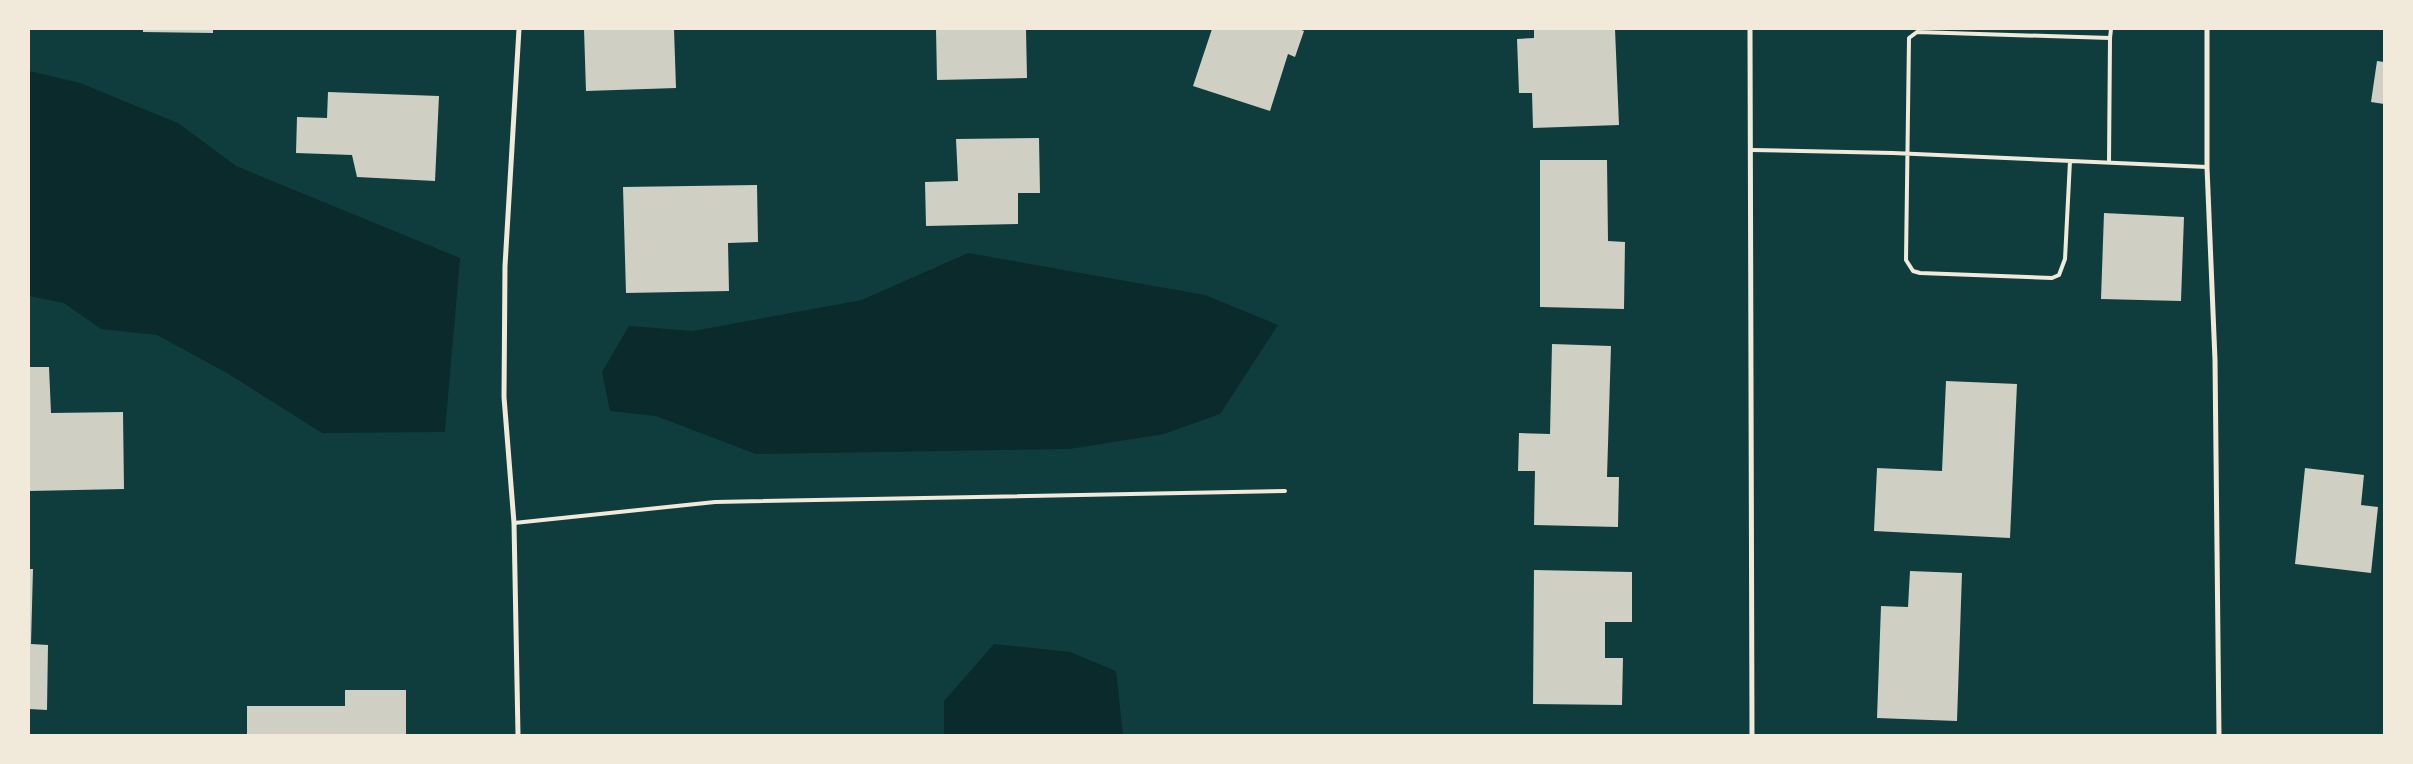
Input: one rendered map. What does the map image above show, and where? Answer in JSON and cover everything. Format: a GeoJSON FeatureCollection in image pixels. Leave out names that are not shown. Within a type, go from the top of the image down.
{"type":"FeatureCollection","features":[{"type":"Feature","properties":{"kind":"street"},"geometry":{"type":"LineString","coordinates":[[518,735],[514,523],[504,398],[505,285],[519,29]]}},
{"type":"Feature","properties":{"kind":"street"},"geometry":{"type":"LineString","coordinates":[[1750,29],[1752,735]]}},
{"type":"Feature","properties":{"kind":"street"},"geometry":{"type":"LineString","coordinates":[[2207,29],[2207,167],[2215,360],[2219,735]]}},
{"type":"Feature","properties":{"kind":"lane"},"geometry":{"type":"LineString","coordinates":[[2109,162],[2111,29]]}},
{"type":"Feature","properties":{"kind":"lane"},"geometry":{"type":"LineString","coordinates":[[2070,161],[2065,259],[2059,275],[2052,278],[1920,273],[1913,271],[1906,260],[1907,44],[1912,34],[1917,32],[2110,38]]}},
{"type":"Feature","properties":{"kind":"lane"},"geometry":{"type":"LineString","coordinates":[[1751,150],[1906,154],[2207,167]]}},
{"type":"Feature","properties":{"kind":"lane"},"geometry":{"type":"LineString","coordinates":[[514,523],[715,502],[1285,491]]}},
{"type":"Feature","properties":{"kind":"water"},"geometry":{"type":"Polygon","coordinates":[[[29,71],[80,83],[178,123],[236,166],[460,258],[445,432],[322,433],[227,373],[157,335],[101,329],[64,303],[29,296],[29,71]]]}},
{"type":"Feature","properties":{"kind":"water"},"geometry":{"type":"Polygon","coordinates":[[[968,253],[1205,295],[1278,325],[1220,414],[1164,434],[1069,449],[756,454],[656,416],[610,411],[602,372],[629,326],[693,331],[862,300],[968,253]]]}},
{"type":"Feature","properties":{"kind":"water"},"geometry":{"type":"Polygon","coordinates":[[[994,644],[1070,652],[1116,671],[1123,735],[944,735],[944,701],[994,644]]]}},
{"type":"Feature","properties":{"kind":"building"},"geometry":{"type":"Polygon","coordinates":[[[143,29],[213,29],[213,33],[143,32],[143,29]]]}},
{"type":"Feature","properties":{"kind":"building"},"geometry":{"type":"Polygon","coordinates":[[[584,29],[674,29],[676,88],[586,91],[584,29]]]}},
{"type":"Feature","properties":{"kind":"building"},"geometry":{"type":"Polygon","coordinates":[[[936,29],[1026,29],[1027,78],[937,80],[936,29]]]}},
{"type":"Feature","properties":{"kind":"building"},"geometry":{"type":"Polygon","coordinates":[[[1212,29],[1299,29],[1304,31],[1295,57],[1288,54],[1270,111],[1193,86],[1212,29]]]}},
{"type":"Feature","properties":{"kind":"building"},"geometry":{"type":"Polygon","coordinates":[[[1534,29],[1615,29],[1619,125],[1533,128],[1532,93],[1519,93],[1517,39],[1534,38],[1534,29]]]}},
{"type":"Feature","properties":{"kind":"building"},"geometry":{"type":"Polygon","coordinates":[[[2377,61],[2384,62],[2384,104],[2371,102],[2377,61]]]}},
{"type":"Feature","properties":{"kind":"building"},"geometry":{"type":"Polygon","coordinates":[[[328,92],[439,96],[435,181],[357,177],[352,155],[296,153],[297,117],[327,118],[328,92]]]}},
{"type":"Feature","properties":{"kind":"building"},"geometry":{"type":"Polygon","coordinates":[[[1039,138],[1040,193],[1018,193],[1018,224],[926,226],[925,182],[958,181],[956,139],[1039,138]]]}},
{"type":"Feature","properties":{"kind":"building"},"geometry":{"type":"Polygon","coordinates":[[[1540,160],[1607,160],[1608,241],[1625,242],[1624,309],[1540,307],[1540,160]]]}},
{"type":"Feature","properties":{"kind":"building"},"geometry":{"type":"Polygon","coordinates":[[[757,185],[758,242],[728,243],[729,291],[626,293],[623,187],[757,185]]]}},
{"type":"Feature","properties":{"kind":"building"},"geometry":{"type":"Polygon","coordinates":[[[2104,213],[2184,217],[2181,301],[2101,299],[2104,213]]]}},
{"type":"Feature","properties":{"kind":"building"},"geometry":{"type":"Polygon","coordinates":[[[1552,344],[1611,346],[1607,477],[1619,477],[1618,527],[1534,525],[1535,471],[1518,471],[1519,433],[1550,434],[1552,344]]]}},
{"type":"Feature","properties":{"kind":"building"},"geometry":{"type":"Polygon","coordinates":[[[29,367],[49,367],[51,413],[123,412],[124,489],[29,491],[29,367]]]}},
{"type":"Feature","properties":{"kind":"building"},"geometry":{"type":"Polygon","coordinates":[[[1946,381],[2017,384],[2010,538],[1874,531],[1877,468],[1942,471],[1946,381]]]}},
{"type":"Feature","properties":{"kind":"building"},"geometry":{"type":"Polygon","coordinates":[[[2305,468],[2364,475],[2361,505],[2378,507],[2371,573],[2295,564],[2305,468]]]}},
{"type":"Feature","properties":{"kind":"building"},"geometry":{"type":"Polygon","coordinates":[[[29,569],[33,569],[31,644],[48,645],[47,710],[29,709],[29,569]]]}},
{"type":"Feature","properties":{"kind":"building"},"geometry":{"type":"Polygon","coordinates":[[[1534,570],[1632,572],[1632,622],[1605,622],[1605,658],[1623,658],[1622,705],[1533,704],[1534,570]]]}},
{"type":"Feature","properties":{"kind":"building"},"geometry":{"type":"Polygon","coordinates":[[[1910,571],[1962,573],[1957,721],[1877,718],[1881,606],[1908,607],[1910,571]]]}},
{"type":"Feature","properties":{"kind":"building"},"geometry":{"type":"Polygon","coordinates":[[[345,690],[406,690],[406,735],[247,735],[247,706],[345,706],[345,690]]]}}]}
